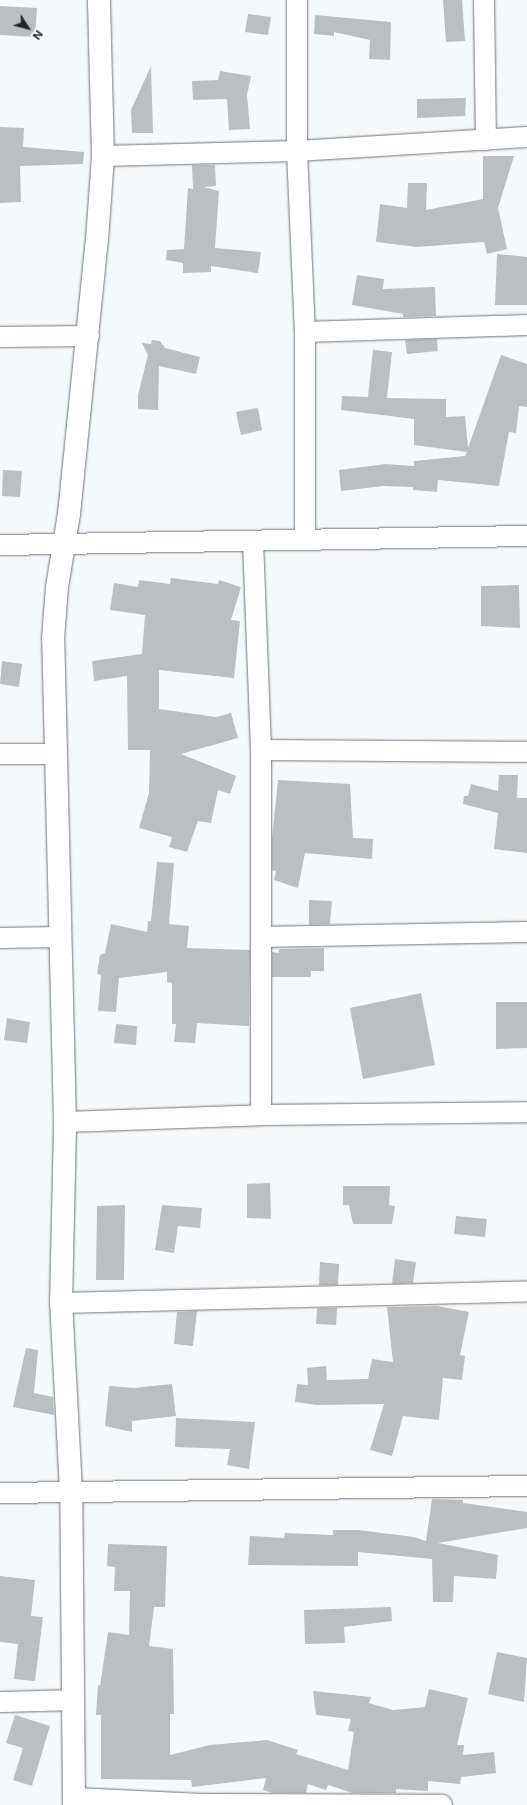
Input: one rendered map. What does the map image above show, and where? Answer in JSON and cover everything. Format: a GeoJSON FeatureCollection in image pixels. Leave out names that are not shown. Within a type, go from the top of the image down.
{"type":"FeatureCollection","features":[{"type":"Feature","properties":{"kind":"street"},"geometry":{"type":"LineString","coordinates":[[99,0],[103,156],[89,336],[64,544],[57,587],[53,639],[54,754],[65,1122],[61,1303],[71,1491],[74,1802],[442,1805]]}},
{"type":"Feature","properties":{"kind":"street"},"geometry":{"type":"LineString","coordinates":[[297,0],[298,151],[305,332],[305,540]]}},
{"type":"Feature","properties":{"kind":"street"},"geometry":{"type":"LineString","coordinates":[[484,0],[486,140]]}},
{"type":"Feature","properties":{"kind":"street"},"geometry":{"type":"LineString","coordinates":[[103,156],[298,151],[527,137]]}},
{"type":"Feature","properties":{"kind":"street"},"geometry":{"type":"LineString","coordinates":[[305,332],[527,325]]}},
{"type":"Feature","properties":{"kind":"street"},"geometry":{"type":"LineString","coordinates":[[0,337],[89,336]]}},
{"type":"Feature","properties":{"kind":"street"},"geometry":{"type":"LineString","coordinates":[[0,544],[527,536]]}},
{"type":"Feature","properties":{"kind":"street"},"geometry":{"type":"LineString","coordinates":[[253,541],[260,750],[261,1115]]}},
{"type":"Feature","properties":{"kind":"street"},"geometry":{"type":"LineString","coordinates":[[260,750],[527,752]]}},
{"type":"Feature","properties":{"kind":"street"},"geometry":{"type":"LineString","coordinates":[[0,754],[54,754]]}},
{"type":"Feature","properties":{"kind":"street"},"geometry":{"type":"LineString","coordinates":[[261,937],[527,932]]}},
{"type":"Feature","properties":{"kind":"street"},"geometry":{"type":"LineString","coordinates":[[0,938],[60,937]]}},
{"type":"Feature","properties":{"kind":"street"},"geometry":{"type":"LineString","coordinates":[[65,1122],[261,1115],[527,1112]]}},
{"type":"Feature","properties":{"kind":"street"},"geometry":{"type":"LineString","coordinates":[[61,1303],[527,1292]]}},
{"type":"Feature","properties":{"kind":"street"},"geometry":{"type":"LineString","coordinates":[[0,1493],[527,1486]]}},
{"type":"Feature","properties":{"kind":"street"},"geometry":{"type":"LineString","coordinates":[[0,1702],[73,1700]]}},
{"type":"Feature","properties":{"kind":"building"},"geometry":{"type":"Polygon","coordinates":[[[443,0],[462,0],[465,41],[446,42],[443,0]]]}},
{"type":"Feature","properties":{"kind":"building"},"geometry":{"type":"Polygon","coordinates":[[[0,6],[37,8],[35,37],[0,35],[0,6]]]}},
{"type":"Feature","properties":{"kind":"building"},"geometry":{"type":"Polygon","coordinates":[[[248,14],[271,17],[268,35],[245,32],[248,14]]]}},
{"type":"Feature","properties":{"kind":"building"},"geometry":{"type":"Polygon","coordinates":[[[315,15],[391,22],[390,60],[369,59],[370,40],[334,32],[334,36],[314,34],[315,15]]]}},
{"type":"Feature","properties":{"kind":"building"},"geometry":{"type":"Polygon","coordinates":[[[151,66],[153,133],[132,133],[131,110],[151,66]]]}},
{"type":"Feature","properties":{"kind":"building"},"geometry":{"type":"Polygon","coordinates":[[[220,71],[251,76],[247,95],[250,129],[229,130],[227,99],[193,100],[192,81],[218,80],[220,71]]]}},
{"type":"Feature","properties":{"kind":"building"},"geometry":{"type":"Polygon","coordinates":[[[466,98],[465,116],[417,118],[417,99],[466,98]]]}},
{"type":"Feature","properties":{"kind":"building"},"geometry":{"type":"Polygon","coordinates":[[[0,127],[24,128],[23,147],[84,152],[83,164],[20,166],[21,202],[0,203],[0,127]]]}},
{"type":"Feature","properties":{"kind":"building"},"geometry":{"type":"Polygon","coordinates":[[[483,156],[514,156],[498,208],[507,249],[487,254],[484,242],[417,247],[376,242],[380,204],[407,208],[408,183],[427,183],[426,210],[483,199],[483,156]]]}},
{"type":"Feature","properties":{"kind":"building"},"geometry":{"type":"Polygon","coordinates":[[[192,165],[215,165],[216,186],[204,187],[219,191],[215,248],[261,252],[258,273],[211,266],[211,272],[183,273],[183,263],[166,260],[167,250],[184,249],[188,188],[193,189],[192,165]]]}},
{"type":"Feature","properties":{"kind":"building"},"geometry":{"type":"Polygon","coordinates":[[[497,254],[527,257],[527,305],[495,305],[497,254]]]}},
{"type":"Feature","properties":{"kind":"building"},"geometry":{"type":"Polygon","coordinates":[[[357,275],[384,279],[383,289],[435,287],[436,316],[403,317],[403,314],[352,305],[357,275]]]}},
{"type":"Feature","properties":{"kind":"building"},"geometry":{"type":"Polygon","coordinates":[[[437,339],[438,351],[407,354],[405,340],[437,339]]]}},
{"type":"Feature","properties":{"kind":"building"},"geometry":{"type":"Polygon","coordinates":[[[152,340],[160,341],[165,348],[200,357],[196,374],[159,366],[158,410],[138,409],[138,395],[148,355],[142,343],[151,344],[152,340]]]}},
{"type":"Feature","properties":{"kind":"building"},"geometry":{"type":"Polygon","coordinates":[[[373,350],[392,352],[387,398],[446,399],[446,417],[465,416],[468,448],[501,355],[527,364],[527,407],[519,406],[516,433],[509,432],[499,486],[438,480],[437,492],[413,490],[413,487],[383,486],[341,491],[339,470],[386,464],[414,466],[414,461],[465,456],[467,452],[414,445],[414,419],[341,410],[342,396],[368,397],[373,350]]]}},
{"type":"Feature","properties":{"kind":"building"},"geometry":{"type":"Polygon","coordinates":[[[258,408],[262,430],[241,435],[236,412],[258,408]]]}},
{"type":"Feature","properties":{"kind":"building"},"geometry":{"type":"Polygon","coordinates":[[[3,470],[22,471],[20,497],[2,496],[3,470]]]}},
{"type":"Feature","properties":{"kind":"building"},"geometry":{"type":"Polygon","coordinates":[[[171,578],[218,584],[219,580],[241,587],[231,620],[240,621],[234,678],[159,670],[159,709],[216,717],[231,713],[238,738],[181,754],[236,776],[230,794],[218,790],[211,823],[198,821],[187,852],[169,847],[172,837],[139,828],[149,793],[150,750],[128,750],[127,676],[94,681],[92,661],[142,654],[145,615],[110,610],[114,583],[138,587],[139,580],[170,584],[171,578]]]}},
{"type":"Feature","properties":{"kind":"building"},"geometry":{"type":"Polygon","coordinates":[[[519,585],[520,628],[481,626],[481,586],[519,585]]]}},
{"type":"Feature","properties":{"kind":"building"},"geometry":{"type":"Polygon","coordinates":[[[2,661],[22,664],[19,687],[0,684],[2,661]]]}},
{"type":"Feature","properties":{"kind":"building"},"geometry":{"type":"Polygon","coordinates":[[[499,775],[518,775],[517,798],[527,798],[527,853],[494,849],[498,813],[463,804],[464,796],[468,796],[471,784],[498,791],[499,775]]]}},
{"type":"Feature","properties":{"kind":"building"},"geometry":{"type":"Polygon","coordinates":[[[278,780],[350,784],[353,838],[373,839],[372,859],[305,853],[298,888],[274,880],[276,871],[272,870],[272,839],[278,780]]]}},
{"type":"Feature","properties":{"kind":"building"},"geometry":{"type":"Polygon","coordinates":[[[157,862],[174,863],[169,924],[189,926],[187,948],[250,950],[249,1026],[197,1023],[195,1043],[174,1042],[176,1024],[172,1024],[172,983],[167,982],[167,972],[119,978],[116,1012],[98,1011],[101,975],[97,974],[100,955],[105,953],[111,924],[147,932],[148,921],[151,921],[157,862]]]}},
{"type":"Feature","properties":{"kind":"building"},"geometry":{"type":"Polygon","coordinates":[[[309,900],[332,901],[330,924],[309,925],[309,900]]]}},
{"type":"Feature","properties":{"kind":"building"},"geometry":{"type":"Polygon","coordinates":[[[324,948],[324,971],[311,971],[311,977],[272,977],[272,952],[279,953],[279,949],[324,948]]]}},
{"type":"Feature","properties":{"kind":"building"},"geometry":{"type":"Polygon","coordinates":[[[421,993],[435,1065],[363,1079],[350,1008],[421,993]]]}},
{"type":"Feature","properties":{"kind":"building"},"geometry":{"type":"Polygon","coordinates":[[[496,1002],[527,1002],[527,1048],[496,1049],[496,1002]]]}},
{"type":"Feature","properties":{"kind":"building"},"geometry":{"type":"Polygon","coordinates":[[[7,1018],[30,1022],[27,1043],[4,1040],[7,1018]]]}},
{"type":"Feature","properties":{"kind":"building"},"geometry":{"type":"Polygon","coordinates":[[[116,1024],[137,1026],[136,1045],[114,1043],[116,1024]]]}},
{"type":"Feature","properties":{"kind":"building"},"geometry":{"type":"Polygon","coordinates":[[[270,1183],[271,1219],[247,1218],[247,1184],[270,1183]]]}},
{"type":"Feature","properties":{"kind":"building"},"geometry":{"type":"Polygon","coordinates":[[[343,1186],[390,1186],[389,1205],[395,1206],[392,1224],[353,1224],[349,1205],[343,1205],[343,1186]]]}},
{"type":"Feature","properties":{"kind":"building"},"geometry":{"type":"Polygon","coordinates":[[[125,1205],[124,1280],[96,1280],[97,1206],[125,1205]]]}},
{"type":"Feature","properties":{"kind":"building"},"geometry":{"type":"Polygon","coordinates":[[[162,1205],[202,1208],[200,1228],[178,1226],[174,1253],[155,1250],[162,1205]]]}},
{"type":"Feature","properties":{"kind":"building"},"geometry":{"type":"Polygon","coordinates":[[[456,1216],[487,1219],[485,1237],[454,1234],[456,1216]]]}},
{"type":"Feature","properties":{"kind":"building"},"geometry":{"type":"Polygon","coordinates":[[[395,1259],[416,1262],[413,1283],[392,1284],[395,1259]]]}},
{"type":"Feature","properties":{"kind":"building"},"geometry":{"type":"Polygon","coordinates":[[[320,1262],[339,1264],[338,1285],[319,1285],[320,1262]]]}},
{"type":"Feature","properties":{"kind":"building"},"geometry":{"type":"Polygon","coordinates":[[[437,1306],[469,1312],[460,1355],[465,1356],[462,1380],[443,1378],[439,1420],[403,1416],[392,1456],[370,1450],[384,1404],[317,1405],[295,1402],[297,1384],[308,1385],[307,1368],[326,1366],[327,1380],[368,1379],[372,1359],[393,1362],[387,1307],[437,1306]]]}},
{"type":"Feature","properties":{"kind":"building"},"geometry":{"type":"Polygon","coordinates":[[[317,1308],[337,1308],[336,1325],[316,1324],[317,1308]]]}},
{"type":"Feature","properties":{"kind":"building"},"geometry":{"type":"Polygon","coordinates":[[[197,1311],[193,1346],[174,1344],[177,1312],[197,1311]]]}},
{"type":"Feature","properties":{"kind":"building"},"geometry":{"type":"Polygon","coordinates":[[[26,1348],[38,1350],[34,1393],[53,1397],[54,1415],[13,1407],[26,1348]]]}},
{"type":"Feature","properties":{"kind":"building"},"geometry":{"type":"Polygon","coordinates":[[[172,1384],[176,1416],[132,1421],[132,1432],[105,1426],[109,1386],[134,1388],[172,1384]]]}},
{"type":"Feature","properties":{"kind":"building"},"geometry":{"type":"Polygon","coordinates":[[[176,1418],[255,1422],[249,1469],[227,1465],[230,1449],[175,1447],[176,1418]]]}},
{"type":"Feature","properties":{"kind":"building"},"geometry":{"type":"Polygon","coordinates":[[[432,1499],[463,1500],[463,1503],[527,1512],[527,1528],[438,1543],[498,1555],[496,1579],[454,1576],[453,1602],[433,1602],[432,1559],[358,1552],[358,1566],[248,1565],[250,1536],[284,1538],[285,1533],[333,1535],[333,1530],[358,1530],[414,1537],[426,1541],[432,1499]]]}},
{"type":"Feature","properties":{"kind":"building"},"geometry":{"type":"Polygon","coordinates":[[[108,1544],[167,1546],[165,1607],[154,1607],[149,1646],[173,1649],[174,1714],[170,1714],[170,1755],[210,1745],[267,1740],[298,1750],[296,1754],[348,1770],[354,1732],[348,1731],[351,1719],[316,1715],[313,1691],[371,1697],[369,1703],[393,1710],[425,1707],[429,1689],[468,1698],[457,1745],[464,1745],[463,1755],[494,1752],[496,1773],[461,1777],[460,1784],[428,1781],[428,1791],[396,1789],[396,1793],[353,1793],[328,1785],[326,1790],[308,1784],[306,1793],[273,1793],[263,1790],[266,1778],[192,1787],[191,1780],[101,1779],[101,1715],[96,1715],[98,1685],[100,1686],[108,1632],[129,1635],[130,1591],[114,1591],[115,1567],[107,1566],[108,1544]]]}},
{"type":"Feature","properties":{"kind":"building"},"geometry":{"type":"Polygon","coordinates":[[[0,1576],[35,1580],[31,1616],[43,1617],[35,1681],[14,1679],[18,1644],[0,1642],[0,1576]]]}},
{"type":"Feature","properties":{"kind":"building"},"geometry":{"type":"Polygon","coordinates":[[[391,1607],[392,1621],[344,1627],[345,1643],[305,1644],[304,1610],[391,1607]]]}},
{"type":"Feature","properties":{"kind":"building"},"geometry":{"type":"Polygon","coordinates":[[[497,1652],[527,1658],[524,1702],[488,1694],[497,1652]]]}},
{"type":"Feature","properties":{"kind":"building"},"geometry":{"type":"Polygon","coordinates":[[[15,1715],[50,1726],[32,1786],[13,1780],[23,1748],[6,1743],[15,1715]]]}}]}
